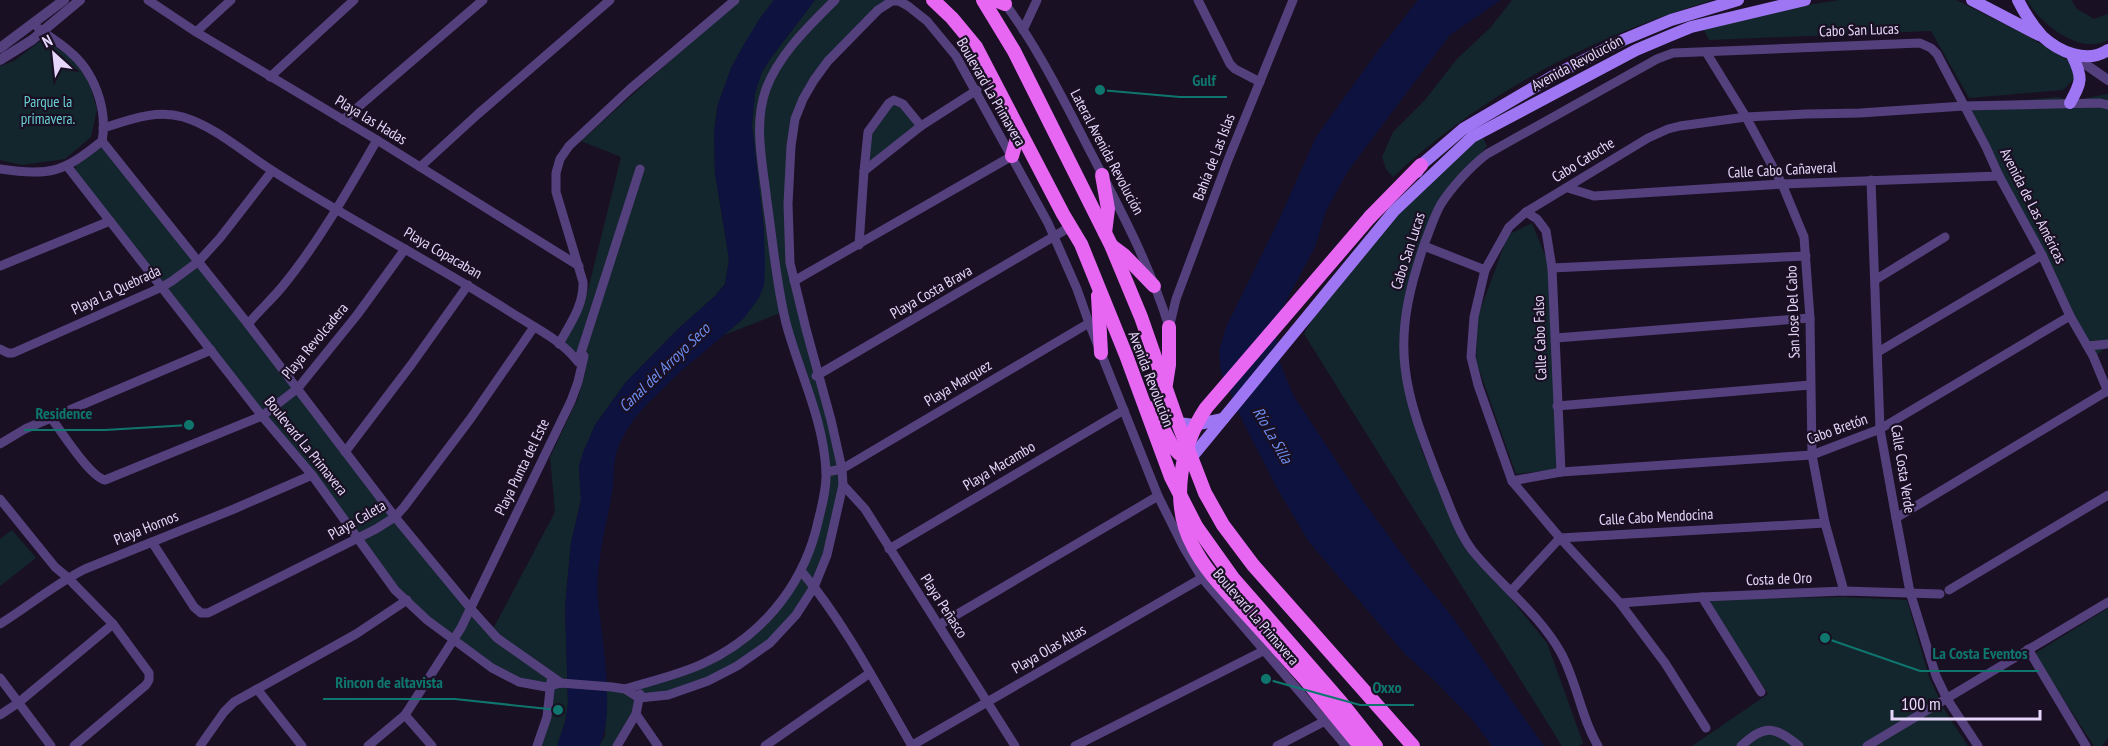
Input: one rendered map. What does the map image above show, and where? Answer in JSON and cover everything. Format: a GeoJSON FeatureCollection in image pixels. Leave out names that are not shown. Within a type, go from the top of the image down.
{"type":"FeatureCollection","features":[{"type":"Feature","properties":{"kind":"main road","name":"Avenida Revolución"},"geometry":{"type":"LineString","coordinates":[[933,0],[976,47],[1081,244],[1182,501],[1206,540],[1253,603],[1341,702],[1376,746]]}},
{"type":"Feature","properties":{"kind":"main road","name":"Avenida Revolución"},"geometry":{"type":"LineString","coordinates":[[982,0],[993,14],[1014,51],[1108,239],[1182,424],[1191,458],[1215,511],[1237,545],[1413,746]]}},
{"type":"Feature","properties":{"kind":"main road","name":"Avenida Revolución"},"geometry":{"type":"LineString","coordinates":[[1394,211],[1421,165],[1463,129],[1555,75],[1642,32],[1738,0]]}},
{"type":"Feature","properties":{"kind":"main road","name":"Avenida Revolución"},"geometry":{"type":"LineString","coordinates":[[1191,458],[1394,211],[1472,138],[1636,50],[1691,27],[1805,0]]}},
{"type":"Feature","properties":{"kind":"main road"},"geometry":{"type":"LineString","coordinates":[[1972,0],[2072,55],[2092,56],[2108,50]]}},
{"type":"Feature","properties":{"kind":"main road"},"geometry":{"type":"LineString","coordinates":[[2018,0],[2043,37]]}},
{"type":"Feature","properties":{"kind":"main road"},"geometry":{"type":"LineString","coordinates":[[2070,104],[2080,82],[2081,72],[2072,55]]}},
{"type":"Feature","properties":{"kind":"main road"},"geometry":{"type":"LineString","coordinates":[[1012,156],[1019,131]]}},
{"type":"Feature","properties":{"kind":"main road"},"geometry":{"type":"LineString","coordinates":[[1360,746],[1209,571],[1188,535],[1180,498],[1188,445],[1206,408],[1370,216],[1421,165]]}},
{"type":"Feature","properties":{"kind":"main road"},"geometry":{"type":"LineString","coordinates":[[1102,175],[1108,209],[1108,239],[1154,286]]}},
{"type":"Feature","properties":{"kind":"main road"},"geometry":{"type":"LineString","coordinates":[[1097,282],[1101,353]]}},
{"type":"Feature","properties":{"kind":"main road"},"geometry":{"type":"LineString","coordinates":[[1165,386],[1169,364],[1169,327]]}},
{"type":"Feature","properties":{"kind":"main road"},"geometry":{"type":"LineString","coordinates":[[1142,400],[1154,411],[1178,454],[1191,458]]}},
{"type":"Feature","properties":{"kind":"main road","name":"Avenida Revolución"},"geometry":{"type":"LineString","coordinates":[[1182,424],[1223,419]]}},
{"type":"Feature","properties":{"kind":"street"},"geometry":{"type":"LineString","coordinates":[[0,60],[23,46],[64,0]]}},
{"type":"Feature","properties":{"kind":"street"},"geometry":{"type":"LineString","coordinates":[[0,48],[38,28],[80,0]]}},
{"type":"Feature","properties":{"kind":"street","name":"Playa las Hadas"},"geometry":{"type":"LineString","coordinates":[[148,0],[196,32],[377,140],[579,266]]}},
{"type":"Feature","properties":{"kind":"street"},"geometry":{"type":"LineString","coordinates":[[196,32],[231,0]]}},
{"type":"Feature","properties":{"kind":"street"},"geometry":{"type":"LineString","coordinates":[[270,77],[354,0]]}},
{"type":"Feature","properties":{"kind":"street"},"geometry":{"type":"LineString","coordinates":[[343,120],[483,0]]}},
{"type":"Feature","properties":{"kind":"street"},"geometry":{"type":"LineString","coordinates":[[420,167],[610,0]]}},
{"type":"Feature","properties":{"kind":"street"},"geometry":{"type":"LineString","coordinates":[[559,344],[582,302],[583,282],[556,192],[556,173],[560,159],[569,146],[630,89],[735,0]]}},
{"type":"Feature","properties":{"kind":"street","name":"Boulevard La Primavera"},"geometry":{"type":"LineString","coordinates":[[625,689],[702,664],[732,648],[759,627],[784,598],[802,572],[816,528],[824,496],[826,472],[815,413],[786,324],[779,288],[760,148],[760,113],[766,89],[781,60],[799,37],[835,0]]}},
{"type":"Feature","properties":{"kind":"street"},"geometry":{"type":"LineString","coordinates":[[1023,30],[1037,0]]}},
{"type":"Feature","properties":{"kind":"street"},"geometry":{"type":"LineString","coordinates":[[1198,0],[1230,64],[1260,82]]}},
{"type":"Feature","properties":{"kind":"street","name":"Bahía de Las Islas"},"geometry":{"type":"LineString","coordinates":[[1169,327],[1176,299],[1228,160],[1293,0]]}},
{"type":"Feature","properties":{"kind":"street","name":"Boulevard La Primavera"},"geometry":{"type":"LineString","coordinates":[[67,166],[262,416],[312,475],[395,590],[428,620],[492,668],[529,684],[551,682],[612,687],[625,689],[639,698],[679,693],[737,666],[770,643],[796,615],[814,587],[827,555],[843,485],[842,469],[790,263],[788,204],[791,146],[795,119],[814,80],[844,44],[886,3],[899,1],[935,29],[956,56],[977,90],[1048,223],[1077,289],[1158,496],[1202,578],[1346,746]]}},
{"type":"Feature","properties":{"kind":"street","name":"Lateral Avenida Revolución"},"geometry":{"type":"LineString","coordinates":[[1001,1],[1023,30],[1074,120],[1132,231],[1169,327]]}},
{"type":"Feature","properties":{"kind":"street"},"geometry":{"type":"LineString","coordinates":[[0,169],[47,172],[67,166],[102,141],[101,106],[89,73],[70,51],[38,28]]}},
{"type":"Feature","properties":{"kind":"street","name":"Cabo San Lucas"},"geometry":{"type":"LineString","coordinates":[[1598,746],[1592,736],[1561,653],[1512,591],[1472,549],[1455,518],[1429,454],[1414,408],[1405,368],[1403,331],[1408,295],[1424,246],[1442,204],[1472,167],[1487,154],[1657,59],[1673,53],[1920,43]]}},
{"type":"Feature","properties":{"kind":"street","name":"Avenida de Las Américas"},"geometry":{"type":"LineString","coordinates":[[1920,43],[1937,54],[2042,255],[2070,316],[2106,374],[2108,391]]}},
{"type":"Feature","properties":{"kind":"street","name":"San Jose Del Cabo"},"geometry":{"type":"LineString","coordinates":[[1706,52],[1746,117],[1782,184],[1804,237],[1810,318],[1812,455],[1825,523],[1844,591]]}},
{"type":"Feature","properties":{"kind":"street"},"geometry":{"type":"LineString","coordinates":[[2072,55],[2108,80]]}},
{"type":"Feature","properties":{"kind":"street"},"geometry":{"type":"LineString","coordinates":[[864,171],[921,126],[977,90]]}},
{"type":"Feature","properties":{"kind":"street"},"geometry":{"type":"LineString","coordinates":[[859,245],[868,132],[889,102],[894,100],[903,104],[921,126]]}},
{"type":"Feature","properties":{"kind":"street","name":"Cabo Catoche"},"geometry":{"type":"LineString","coordinates":[[1706,728],[1665,663],[1620,603],[1560,538],[1512,481],[1478,385],[1471,357],[1474,317],[1485,270],[1509,227],[1526,212],[1648,138],[1668,129],[1746,117],[1964,106],[2100,103],[2108,105]]}},
{"type":"Feature","properties":{"kind":"street","name":"Playa Copacaban"},"geometry":{"type":"LineString","coordinates":[[103,128],[150,115],[166,113],[185,117],[221,136],[272,171],[468,285],[559,344],[578,362],[640,169]]}},
{"type":"Feature","properties":{"kind":"street"},"geometry":{"type":"LineString","coordinates":[[248,324],[282,286],[336,209],[377,140]]}},
{"type":"Feature","properties":{"kind":"street","name":"Boulevard La Primavera"},"geometry":{"type":"LineString","coordinates":[[102,141],[199,261],[395,517],[471,609],[497,638],[551,682]]}},
{"type":"Feature","properties":{"kind":"street"},"geometry":{"type":"LineString","coordinates":[[794,281],[1012,156]]}},
{"type":"Feature","properties":{"kind":"street","name":"Playa Punta del Este"},"geometry":{"type":"LineString","coordinates":[[368,746],[405,715],[454,641],[471,609],[578,382],[640,169]]}},
{"type":"Feature","properties":{"kind":"street","name":"Playa La Quebrada"},"geometry":{"type":"LineString","coordinates":[[1,350],[13,353],[162,287],[199,261],[272,171]]}},
{"type":"Feature","properties":{"kind":"street","name":"Calle Cabo Cañaveral"},"geometry":{"type":"LineString","coordinates":[[1568,188],[1594,196],[1782,184],[1999,176]]}},
{"type":"Feature","properties":{"kind":"street","name":"Calle Costa Verde"},"geometry":{"type":"LineString","coordinates":[[1871,180],[1880,429],[1896,518],[1910,592],[1936,676],[1947,699],[1978,746]]}},
{"type":"Feature","properties":{"kind":"street","name":"Calle Cabo Falso"},"geometry":{"type":"LineString","coordinates":[[1526,212],[1537,219],[1546,231],[1552,268],[1561,472]]}},
{"type":"Feature","properties":{"kind":"street"},"geometry":{"type":"LineString","coordinates":[[1048,223],[1063,214]]}},
{"type":"Feature","properties":{"kind":"street"},"geometry":{"type":"LineString","coordinates":[[0,266],[110,221]]}},
{"type":"Feature","properties":{"kind":"street","name":"Playa Costa Brava"},"geometry":{"type":"LineString","coordinates":[[806,381],[820,375],[1070,227]]}},
{"type":"Feature","properties":{"kind":"street"},"geometry":{"type":"LineString","coordinates":[[1875,280],[1945,237]]}},
{"type":"Feature","properties":{"kind":"street"},"geometry":{"type":"LineString","coordinates":[[1424,246],[1485,270]]}},
{"type":"Feature","properties":{"kind":"street","name":"Playa Revolcadera"},"geometry":{"type":"LineString","coordinates":[[51,418],[94,475],[105,480],[262,416],[297,388],[357,315],[405,249]]}},
{"type":"Feature","properties":{"kind":"street"},"geometry":{"type":"LineString","coordinates":[[1878,351],[2042,255]]}},
{"type":"Feature","properties":{"kind":"street"},"geometry":{"type":"LineString","coordinates":[[1552,268],[1806,256]]}},
{"type":"Feature","properties":{"kind":"street"},"geometry":{"type":"LineString","coordinates":[[345,452],[468,285]]}},
{"type":"Feature","properties":{"kind":"street","name":"Cabo Bretón"},"geometry":{"type":"LineString","coordinates":[[1512,481],[1561,472],[1812,455],[1880,429],[2070,316]]}},
{"type":"Feature","properties":{"kind":"street"},"geometry":{"type":"LineString","coordinates":[[1556,338],[1810,318]]}},
{"type":"Feature","properties":{"kind":"street","name":"Playa Marquez"},"geometry":{"type":"LineString","coordinates":[[826,472],[842,469],[1089,324]]}},
{"type":"Feature","properties":{"kind":"street","name":"Playa Caleta"},"geometry":{"type":"LineString","coordinates":[[152,542],[194,607],[201,613],[208,613],[358,538],[395,517],[471,418],[534,327]]}},
{"type":"Feature","properties":{"kind":"street"},"geometry":{"type":"LineString","coordinates":[[2088,346],[2108,344]]}},
{"type":"Feature","properties":{"kind":"street"},"geometry":{"type":"LineString","coordinates":[[0,444],[25,429],[211,350]]}},
{"type":"Feature","properties":{"kind":"street"},"geometry":{"type":"LineString","coordinates":[[1557,406],[1810,386]]}},
{"type":"Feature","properties":{"kind":"street"},"geometry":{"type":"LineString","coordinates":[[1896,518],[2108,391]]}},
{"type":"Feature","properties":{"kind":"street","name":"Playa Macambo"},"geometry":{"type":"LineString","coordinates":[[889,549],[1124,410]]}},
{"type":"Feature","properties":{"kind":"street","name":"Playa Hornos"},"geometry":{"type":"LineString","coordinates":[[0,624],[67,578],[312,475]]}},
{"type":"Feature","properties":{"kind":"street","name":"Playa Peñasco"},"geometry":{"type":"LineString","coordinates":[[843,485],[865,509],[1015,746]]}},
{"type":"Feature","properties":{"kind":"street","name":"Costa de Oro"},"geometry":{"type":"LineString","coordinates":[[1620,603],[1844,591],[1945,592],[2108,495]]}},
{"type":"Feature","properties":{"kind":"street"},"geometry":{"type":"LineString","coordinates":[[939,625],[1158,496]]}},
{"type":"Feature","properties":{"kind":"street"},"geometry":{"type":"LineString","coordinates":[[0,499],[55,567],[113,624],[149,673],[146,685],[74,746]]}},
{"type":"Feature","properties":{"kind":"street","name":"Calle Cabo Mendocina"},"geometry":{"type":"LineString","coordinates":[[1560,538],[1825,523]]}},
{"type":"Feature","properties":{"kind":"street"},"geometry":{"type":"LineString","coordinates":[[1512,591],[1560,538]]}},
{"type":"Feature","properties":{"kind":"street"},"geometry":{"type":"LineString","coordinates":[[802,572],[870,673],[912,746]]}},
{"type":"Feature","properties":{"kind":"street","name":"Playa Olas Altas"},"geometry":{"type":"LineString","coordinates":[[912,746],[1202,578]]}},
{"type":"Feature","properties":{"kind":"street"},"geometry":{"type":"LineString","coordinates":[[1702,597],[1761,692]]}},
{"type":"Feature","properties":{"kind":"street"},"geometry":{"type":"LineString","coordinates":[[200,746],[229,706],[257,688],[356,634],[407,600]]}},
{"type":"Feature","properties":{"kind":"street"},"geometry":{"type":"LineString","coordinates":[[1867,746],[2108,602]]}},
{"type":"Feature","properties":{"kind":"street"},"geometry":{"type":"LineString","coordinates":[[0,715],[18,703],[113,624]]}},
{"type":"Feature","properties":{"kind":"street"},"geometry":{"type":"LineString","coordinates":[[2028,649],[2086,746]]}},
{"type":"Feature","properties":{"kind":"street"},"geometry":{"type":"LineString","coordinates":[[1075,746],[1265,650]]}},
{"type":"Feature","properties":{"kind":"street"},"geometry":{"type":"LineString","coordinates":[[765,746],[870,673]]}},
{"type":"Feature","properties":{"kind":"street"},"geometry":{"type":"LineString","coordinates":[[0,678],[51,746]]}},
{"type":"Feature","properties":{"kind":"street"},"geometry":{"type":"LineString","coordinates":[[537,746],[548,717],[551,682]]}},
{"type":"Feature","properties":{"kind":"street"},"geometry":{"type":"LineString","coordinates":[[616,746],[636,714],[641,684]]}},
{"type":"Feature","properties":{"kind":"street"},"geometry":{"type":"LineString","coordinates":[[257,688],[302,746]]}},
{"type":"Feature","properties":{"kind":"street"},"geometry":{"type":"LineString","coordinates":[[636,714],[658,746]]}},
{"type":"Feature","properties":{"kind":"street"},"geometry":{"type":"LineString","coordinates":[[405,715],[432,746]]}},
{"type":"Feature","properties":{"kind":"street"},"geometry":{"type":"LineString","coordinates":[[1277,746],[1325,721]]}},
{"type":"Feature","properties":{"kind":"street"},"geometry":{"type":"LineString","coordinates":[[1741,746],[1753,735],[1763,730],[1782,733],[1799,746]]}},
{"type":"Feature","properties":{"kind":"green space"},"geometry":{"type":"Polygon","coordinates":[[[738,0],[774,0],[761,17],[732,66],[717,108],[714,133],[715,173],[729,259],[725,284],[626,382],[595,425],[579,466],[581,500],[571,543],[565,606],[568,704],[565,722],[557,746],[537,746],[544,730],[546,687],[492,668],[413,606],[75,171],[76,165],[102,147],[492,631],[555,512],[550,457],[578,398],[585,373],[576,352],[563,344],[587,294],[621,157],[581,141],[738,0]]]}},
{"type":"Feature","properties":{"kind":"green space"},"geometry":{"type":"Polygon","coordinates":[[[815,0],[900,0],[892,1],[828,61],[795,119],[790,263],[843,485],[814,587],[770,643],[708,681],[640,698],[617,746],[599,746],[605,736],[606,686],[639,697],[641,684],[702,664],[759,627],[802,572],[826,472],[815,413],[783,312],[724,335],[744,318],[763,245],[764,230],[752,125],[755,93],[762,72],[770,59],[815,0]]]}},
{"type":"Feature","properties":{"kind":"green space"},"geometry":{"type":"Polygon","coordinates":[[[1512,0],[1713,0],[1625,31],[1542,70],[1465,119],[1428,146],[1393,177],[1386,169],[1382,157],[1393,132],[1424,101],[1457,59],[1491,27],[1512,0]]]}},
{"type":"Feature","properties":{"kind":"green space"},"geometry":{"type":"Polygon","coordinates":[[[1840,0],[1956,0],[2024,34],[2071,62],[2074,79],[2063,90],[1969,98],[1931,31],[1709,40],[1702,27],[1781,9],[1840,0]]]}},
{"type":"Feature","properties":{"kind":"green space"},"geometry":{"type":"Polygon","coordinates":[[[2027,0],[2071,0],[2077,9],[2094,19],[2108,14],[2108,40],[2097,44],[2074,41],[2041,19],[2027,0]]]}},
{"type":"Feature","properties":{"kind":"green space","name":"Parque la primavera."},"geometry":{"type":"Polygon","coordinates":[[[43,39],[75,60],[87,76],[97,109],[91,137],[65,159],[22,165],[0,160],[0,66],[14,61],[43,39]]]}},
{"type":"Feature","properties":{"kind":"green space"},"geometry":{"type":"Polygon","coordinates":[[[2108,94],[2108,347],[2095,356],[1965,105],[2059,97],[2070,101],[2108,94]]]}},
{"type":"Feature","properties":{"kind":"green space"},"geometry":{"type":"Polygon","coordinates":[[[894,100],[921,126],[864,171],[868,132],[894,100]]]}},
{"type":"Feature","properties":{"kind":"green space"},"geometry":{"type":"Polygon","coordinates":[[[1479,130],[1487,146],[1437,206],[1406,294],[1402,369],[1422,451],[1460,536],[1547,643],[1583,743],[1579,746],[1562,746],[1304,334],[1329,290],[1395,212],[1479,130]]]}},
{"type":"Feature","properties":{"kind":"green space"},"geometry":{"type":"Polygon","coordinates":[[[1532,223],[1549,265],[1559,469],[1516,474],[1476,361],[1478,316],[1508,235],[1532,223]]]}},
{"type":"Feature","properties":{"kind":"green space"},"geometry":{"type":"Polygon","coordinates":[[[12,530],[36,558],[0,586],[0,539],[12,530]]]}},
{"type":"Feature","properties":{"kind":"green space"},"geometry":{"type":"Polygon","coordinates":[[[1842,597],[1907,600],[1929,677],[1945,711],[1968,746],[1692,746],[1768,694],[1707,600],[1842,597]]]}},
{"type":"Feature","properties":{"kind":"green space"},"geometry":{"type":"Polygon","coordinates":[[[2108,608],[2108,738],[2102,746],[2094,746],[2034,654],[2108,608]]]}},
{"type":"Feature","properties":{"kind":"water","name":"Canal del Arroyo Seco"},"geometry":{"type":"Polygon","coordinates":[[[774,0],[815,0],[770,59],[762,72],[755,93],[752,125],[764,230],[764,285],[759,298],[744,318],[680,372],[645,406],[625,433],[617,449],[597,587],[606,675],[607,715],[604,732],[599,746],[557,746],[568,704],[565,606],[571,543],[581,500],[579,466],[583,452],[595,425],[626,382],[725,284],[729,259],[715,173],[714,133],[718,104],[732,66],[761,17],[774,0]]]}},
{"type":"Feature","properties":{"kind":"water","name":"Río La Silla"},"geometry":{"type":"Polygon","coordinates":[[[1418,0],[1501,0],[1450,35],[1348,171],[1326,211],[1315,247],[1284,305],[1277,335],[1279,360],[1293,395],[1363,501],[1412,568],[1451,615],[1544,746],[1492,746],[1471,718],[1405,654],[1309,542],[1277,488],[1244,424],[1221,372],[1219,351],[1226,327],[1277,224],[1316,137],[1377,52],[1418,0]]]}},
{"type":"Feature","properties":{"kind":"place","name":"Gulf"},"geometry":{"type":"Point","coordinates":[1100,90]}},
{"type":"Feature","properties":{"kind":"place","name":"Residence"},"geometry":{"type":"Point","coordinates":[189,425]}},
{"type":"Feature","properties":{"kind":"place","name":"La Costa Eventos"},"geometry":{"type":"Point","coordinates":[1825,638]}},
{"type":"Feature","properties":{"kind":"place","name":"Oxxo"},"geometry":{"type":"Point","coordinates":[1266,679]}},
{"type":"Feature","properties":{"kind":"place","name":"Rincon de altavista"},"geometry":{"type":"Point","coordinates":[558,710]}}]}
